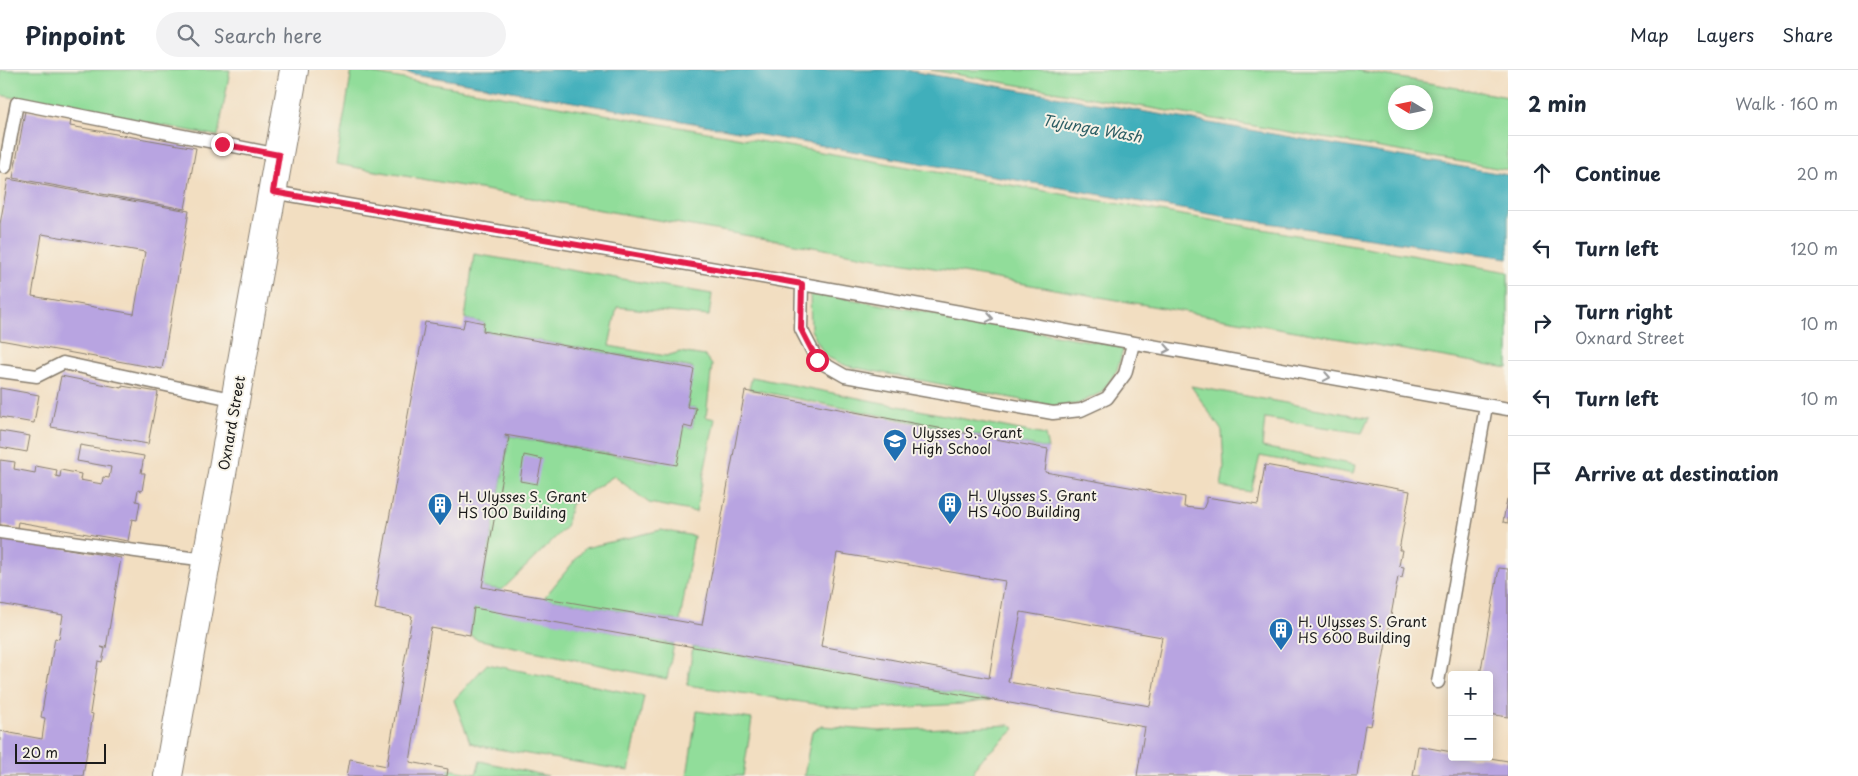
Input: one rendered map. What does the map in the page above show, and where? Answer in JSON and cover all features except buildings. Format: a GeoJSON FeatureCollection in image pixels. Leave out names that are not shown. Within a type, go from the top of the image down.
{"type":"FeatureCollection","features":[{"type":"Feature","properties":{"kind":"main road","name":"Oxnard Street"},"geometry":{"type":"LineString","coordinates":[[168,776],[293,73]]}},
{"type":"Feature","properties":{"kind":"lane"},"geometry":{"type":"LineString","coordinates":[[5,167],[17,104],[279,155]]}},
{"type":"Feature","properties":{"kind":"lane"},"geometry":{"type":"LineString","coordinates":[[273,192],[1508,409]]}},
{"type":"Feature","properties":{"kind":"lane"},"geometry":{"type":"LineString","coordinates":[[802,284],[801,329],[817,360],[845,376],[1054,413],[1081,410],[1107,398],[1125,374],[1133,344]]}},
{"type":"Feature","properties":{"kind":"lane"},"geometry":{"type":"LineString","coordinates":[[0,371],[37,376],[63,363],[236,400]]}},
{"type":"Feature","properties":{"kind":"lane"},"geometry":{"type":"LineString","coordinates":[[1438,682],[1486,406]]}},
{"type":"Feature","properties":{"kind":"lane"},"geometry":{"type":"LineString","coordinates":[[0,532],[207,560]]}},
{"type":"Feature","properties":{"kind":"green space"},"geometry":{"type":"Polygon","coordinates":[[[0,70],[230,70],[218,136],[0,95],[0,70]]]}},
{"type":"Feature","properties":{"kind":"green space"},"geometry":{"type":"Polygon","coordinates":[[[352,70],[1508,272],[1508,368],[336,164],[352,70]]]}},
{"type":"Feature","properties":{"kind":"green space"},"geometry":{"type":"Polygon","coordinates":[[[931,70],[1354,70],[1508,97],[1508,170],[931,70]]]}},
{"type":"Feature","properties":{"kind":"green space"},"geometry":{"type":"Polygon","coordinates":[[[474,254],[712,294],[709,316],[617,307],[609,346],[666,356],[680,352],[705,356],[712,365],[706,417],[715,419],[696,512],[649,503],[614,476],[571,504],[566,527],[502,590],[482,587],[509,437],[505,435],[658,463],[684,426],[692,428],[696,408],[687,407],[693,368],[483,331],[484,323],[465,319],[474,254]]]}},
{"type":"Feature","properties":{"kind":"green space"},"geometry":{"type":"Polygon","coordinates":[[[810,292],[1124,347],[1117,370],[1102,392],[1078,404],[1053,406],[847,366],[825,356],[811,330],[810,292]]]}},
{"type":"Feature","properties":{"kind":"green space"},"geometry":{"type":"Polygon","coordinates":[[[752,377],[1045,435],[1048,449],[749,389],[752,377]]]}},
{"type":"Feature","properties":{"kind":"green space"},"geometry":{"type":"Polygon","coordinates":[[[1191,386],[1369,418],[1362,433],[1265,418],[1262,447],[1355,465],[1353,474],[1260,456],[1251,492],[1221,487],[1224,467],[1222,431],[1191,386]]]}},
{"type":"Feature","properties":{"kind":"green space"},"geometry":{"type":"Polygon","coordinates":[[[661,530],[694,536],[680,621],[544,598],[585,548],[661,530]]]}},
{"type":"Feature","properties":{"kind":"green space"},"geometry":{"type":"Polygon","coordinates":[[[478,607],[674,644],[667,679],[476,639],[470,635],[474,608],[478,607]]]}},
{"type":"Feature","properties":{"kind":"green space"},"geometry":{"type":"Polygon","coordinates":[[[693,647],[991,700],[962,704],[855,710],[687,685],[693,647]]]}},
{"type":"Feature","properties":{"kind":"green space"},"geometry":{"type":"Polygon","coordinates":[[[487,664],[644,696],[629,771],[480,746],[470,742],[454,700],[487,664]]]}},
{"type":"Feature","properties":{"kind":"green space"},"geometry":{"type":"Polygon","coordinates":[[[697,711],[752,719],[743,776],[687,776],[697,711]]]}},
{"type":"Feature","properties":{"kind":"green space"},"geometry":{"type":"Polygon","coordinates":[[[1010,725],[1015,729],[978,762],[972,776],[804,776],[812,731],[822,726],[879,731],[1010,725]]]}},
{"type":"Feature","properties":{"kind":"green space"},"geometry":{"type":"Polygon","coordinates":[[[480,761],[548,776],[447,776],[448,769],[476,774],[480,761]]]}},
{"type":"Feature","properties":{"kind":"water","name":"Tujunga Wash"},"geometry":{"type":"Polygon","coordinates":[[[392,70],[905,70],[1508,175],[1508,258],[1227,217],[392,70]]]}},
{"type":"Feature","properties":{"kind":"place","name":"Ulysses S. Grant High School"},"geometry":{"type":"Point","coordinates":[895,462]}},
{"type":"Feature","properties":{"kind":"place","name":"H. Ulysses S. Grant HS 400 Building"},"geometry":{"type":"Point","coordinates":[950,525]}},
{"type":"Feature","properties":{"kind":"place","name":"H. Ulysses S. Grant HS 100 Building"},"geometry":{"type":"Point","coordinates":[440,526]}},
{"type":"Feature","properties":{"kind":"place","name":"H. Ulysses S. Grant HS 600 Building"},"geometry":{"type":"Point","coordinates":[1281,651]}},
{"type":"Feature","properties":{"kind":"route"},"geometry":{"type":"LineString","coordinates":[[222,144],[279,155],[273,192],[802,284],[801,329],[817,360]]}}]}
